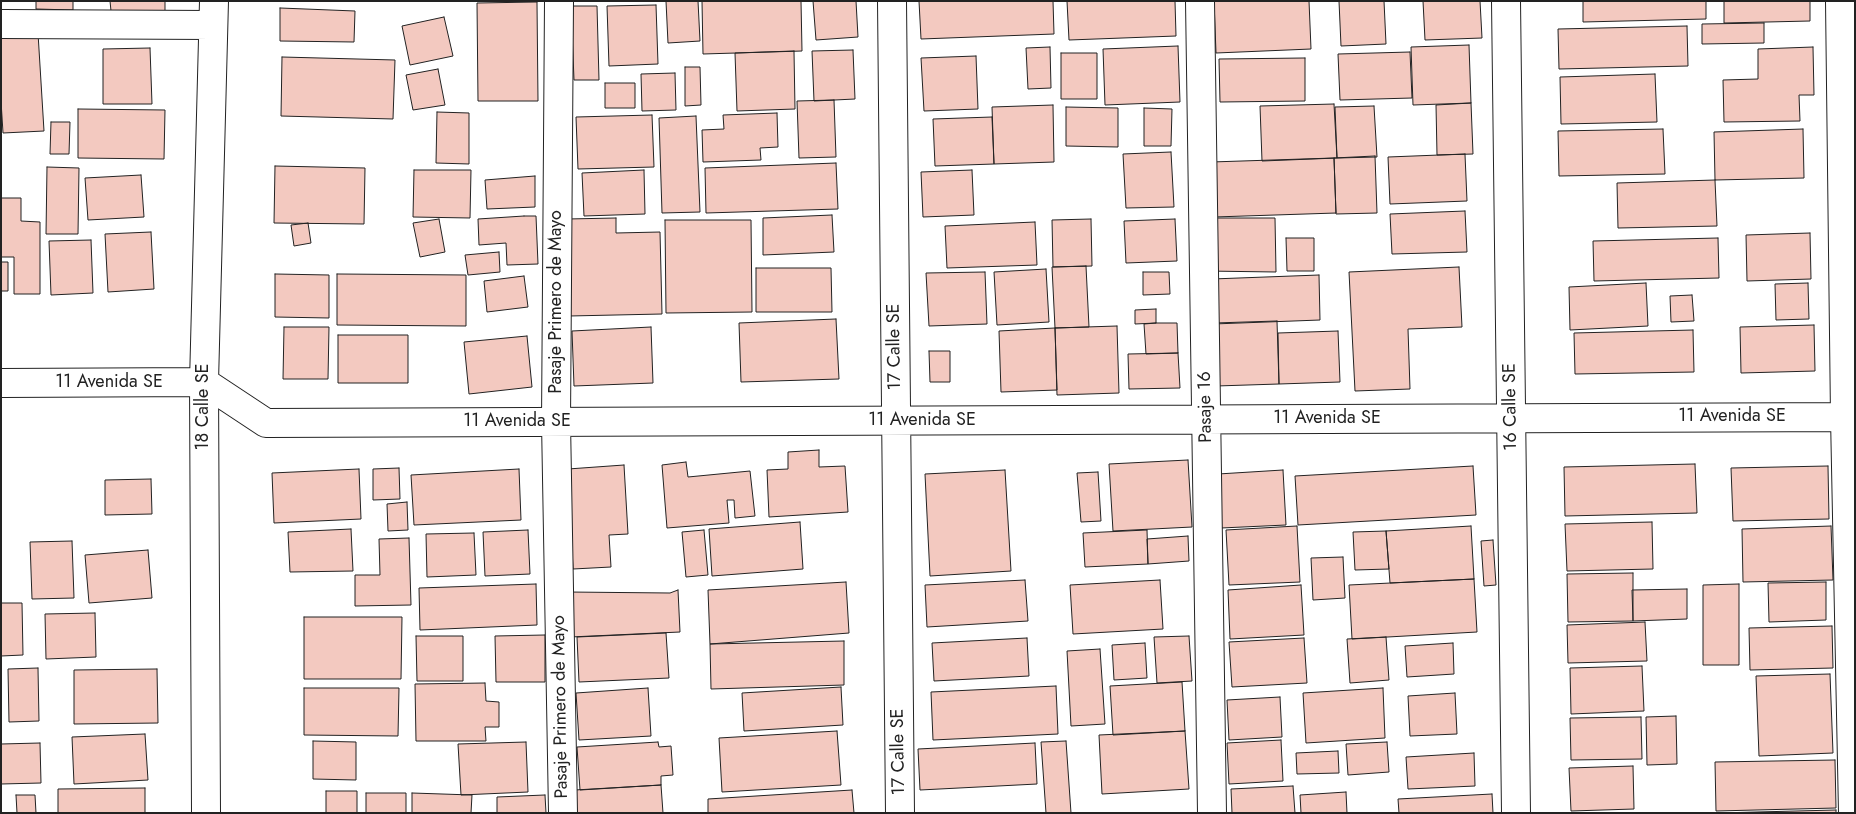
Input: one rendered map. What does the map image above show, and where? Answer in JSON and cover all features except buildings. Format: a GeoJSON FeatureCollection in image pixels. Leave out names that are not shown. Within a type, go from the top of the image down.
{"type":"FeatureCollection","features":[{"type":"Feature","properties":{"kind":"street","name":"Pasaje Primero de Mayo"},"geometry":{"type":"LineString","coordinates":[[559,1],[556,422],[563,813]]}},
{"type":"Feature","properties":{"kind":"street","name":"17 Calle SE"},"geometry":{"type":"LineString","coordinates":[[892,1],[900,813]]}},
{"type":"Feature","properties":{"kind":"street","name":"Pasaje 16"},"geometry":{"type":"LineString","coordinates":[[1200,1],[1212,813]]}},
{"type":"Feature","properties":{"kind":"street","name":"16 Calle SE"},"geometry":{"type":"LineString","coordinates":[[1506,1],[1516,813]]}},
{"type":"Feature","properties":{"kind":"street"},"geometry":{"type":"LineString","coordinates":[[1840,1],[1850,417],[1853,813]]}},
{"type":"Feature","properties":{"kind":"street"},"geometry":{"type":"LineString","coordinates":[[1,24],[214,13]]}},
{"type":"Feature","properties":{"kind":"street","name":"18 Calle SE"},"geometry":{"type":"LineString","coordinates":[[206,813],[204,382],[214,13]]}},
{"type":"Feature","properties":{"kind":"street","name":"11 Avenida SE"},"geometry":{"type":"LineString","coordinates":[[1,383],[204,382],[266,423],[1850,417]]}}]}
